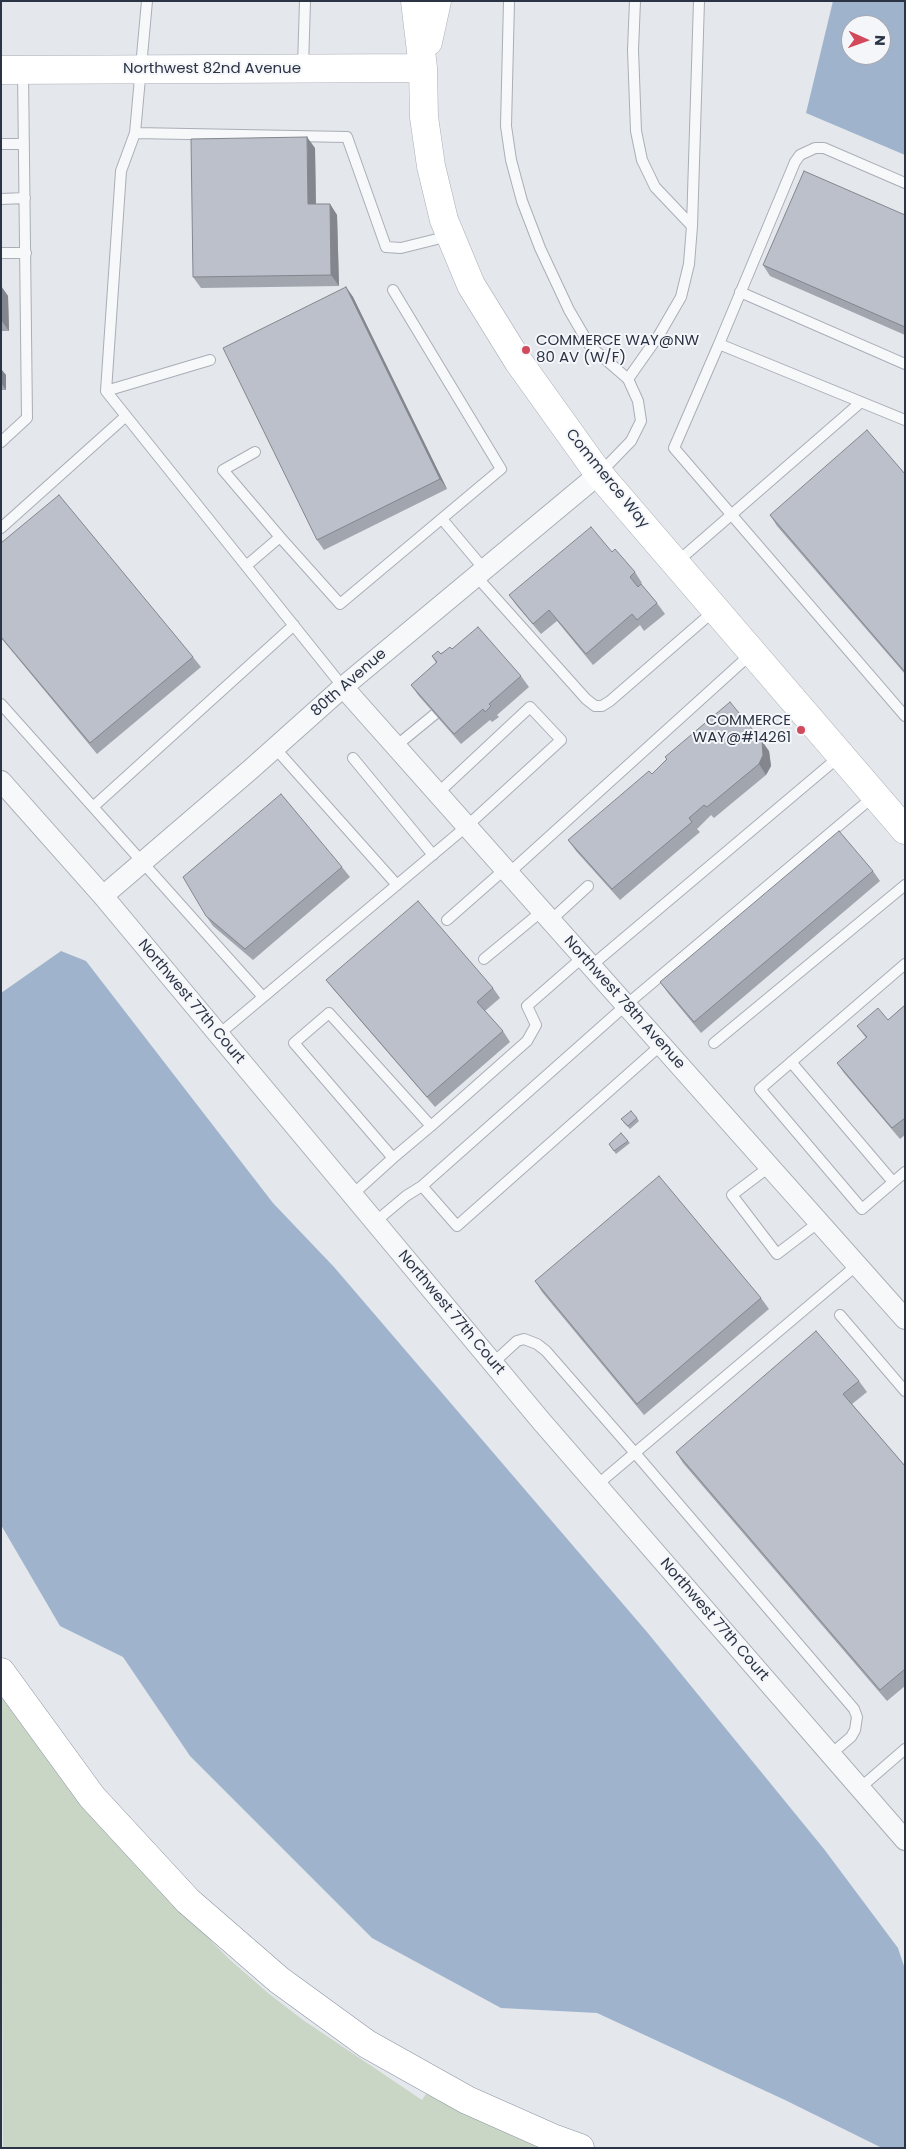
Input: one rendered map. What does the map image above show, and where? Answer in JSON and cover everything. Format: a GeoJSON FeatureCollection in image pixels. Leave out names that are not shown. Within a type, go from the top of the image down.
{"type":"FeatureCollection","features":[{"type":"Feature","properties":{"kind":"main road","name":"Commerce Way"},"geometry":{"type":"LineString","coordinates":[[416,1],[423,68],[424,117],[431,166],[444,220],[471,285],[518,361],[599,474],[905,830]]}},
{"type":"Feature","properties":{"kind":"main road","name":"Commerce Way"},"geometry":{"type":"LineString","coordinates":[[423,68],[436,1]]}},
{"type":"Feature","properties":{"kind":"main road","name":"Northwest 82nd Avenue"},"geometry":{"type":"LineString","coordinates":[[12,70],[423,68]]}},
{"type":"Feature","properties":{"kind":"main road"},"geometry":{"type":"LineString","coordinates":[[1,1672],[92,1798],[188,1901],[280,1980],[367,2044],[450,2091],[555,2139],[580,2148]]}},
{"type":"Feature","properties":{"kind":"street","name":"80th Avenue"},"geometry":{"type":"LineString","coordinates":[[103,896],[343,687],[599,474]]}},
{"type":"Feature","properties":{"kind":"street","name":"Northwest 78th Avenue"},"geometry":{"type":"LineString","coordinates":[[343,687],[905,1319]]}},
{"type":"Feature","properties":{"kind":"street","name":"Northwest 77th Court"},"geometry":{"type":"LineString","coordinates":[[1,781],[103,896],[596,1485],[905,1840]]}},
{"type":"Feature","properties":{"kind":"lane"},"geometry":{"type":"LineString","coordinates":[[147,1],[135,133],[121,171],[106,391],[343,687]]}},
{"type":"Feature","properties":{"kind":"lane"},"geometry":{"type":"LineString","coordinates":[[303,68],[305,1]]}},
{"type":"Feature","properties":{"kind":"lane"},"geometry":{"type":"LineString","coordinates":[[509,1],[506,126],[511,160],[522,201],[540,248],[569,310],[590,346],[628,378],[638,401],[641,421],[632,441],[599,474]]}},
{"type":"Feature","properties":{"kind":"lane"},"geometry":{"type":"LineString","coordinates":[[635,1],[633,50],[636,131],[642,160],[655,187],[692,226]]}},
{"type":"Feature","properties":{"kind":"lane"},"geometry":{"type":"LineString","coordinates":[[628,378],[659,335],[681,297],[689,264],[692,226],[698,1]]}},
{"type":"Feature","properties":{"kind":"lane"},"geometry":{"type":"LineString","coordinates":[[1,442],[27,418],[24,144],[12,70]]}},
{"type":"Feature","properties":{"kind":"lane"},"geometry":{"type":"LineString","coordinates":[[135,133],[348,137],[386,247],[400,248],[451,236]]}},
{"type":"Feature","properties":{"kind":"lane"},"geometry":{"type":"LineString","coordinates":[[1,144],[24,144]]}},
{"type":"Feature","properties":{"kind":"lane"},"geometry":{"type":"LineString","coordinates":[[905,183],[824,148],[815,148],[800,155],[795,162],[674,448],[905,716]]}},
{"type":"Feature","properties":{"kind":"lane"},"geometry":{"type":"LineString","coordinates":[[1,199],[25,198]]}},
{"type":"Feature","properties":{"kind":"lane"},"geometry":{"type":"LineString","coordinates":[[1,252],[26,252]]}},
{"type":"Feature","properties":{"kind":"lane"},"geometry":{"type":"LineString","coordinates":[[255,452],[223,470],[340,604],[501,469],[393,290]]}},
{"type":"Feature","properties":{"kind":"lane"},"geometry":{"type":"LineString","coordinates":[[740,292],[905,364]]}},
{"type":"Feature","properties":{"kind":"lane"},"geometry":{"type":"LineString","coordinates":[[719,344],[905,420]]}},
{"type":"Feature","properties":{"kind":"lane"},"geometry":{"type":"LineString","coordinates":[[106,391],[210,360]]}},
{"type":"Feature","properties":{"kind":"lane"},"geometry":{"type":"LineString","coordinates":[[676,563],[861,402]]}},
{"type":"Feature","properties":{"kind":"lane"},"geometry":{"type":"LineString","coordinates":[[1,528],[126,416]]}},
{"type":"Feature","properties":{"kind":"lane"},"geometry":{"type":"LineString","coordinates":[[442,519],[480,573],[586,699],[595,706],[602,706],[610,701],[715,609]]}},
{"type":"Feature","properties":{"kind":"lane"},"geometry":{"type":"LineString","coordinates":[[246,566],[280,537]]}},
{"type":"Feature","properties":{"kind":"lane"},"geometry":{"type":"LineString","coordinates":[[93,807],[294,625]]}},
{"type":"Feature","properties":{"kind":"lane"},"geometry":{"type":"LineString","coordinates":[[447,920],[507,871],[753,653]]}},
{"type":"Feature","properties":{"kind":"lane"},"geometry":{"type":"LineString","coordinates":[[1,704],[263,997]]}},
{"type":"Feature","properties":{"kind":"lane"},"geometry":{"type":"LineString","coordinates":[[218,1035],[467,826],[561,740],[530,707],[438,793]]}},
{"type":"Feature","properties":{"kind":"lane"},"geometry":{"type":"LineString","coordinates":[[396,746],[434,714]]}},
{"type":"Feature","properties":{"kind":"lane"},"geometry":{"type":"LineString","coordinates":[[275,748],[397,885]]}},
{"type":"Feature","properties":{"kind":"lane"},"geometry":{"type":"LineString","coordinates":[[352,1195],[527,1041],[536,1025],[527,1006],[587,961],[840,755]]}},
{"type":"Feature","properties":{"kind":"lane"},"geometry":{"type":"LineString","coordinates":[[353,758],[433,855]]}},
{"type":"Feature","properties":{"kind":"lane"},"geometry":{"type":"LineString","coordinates":[[375,1222],[406,1196],[422,1186],[626,1005],[874,795]]}},
{"type":"Feature","properties":{"kind":"lane"},"geometry":{"type":"LineString","coordinates":[[714,1043],[905,885]]}},
{"type":"Feature","properties":{"kind":"lane"},"geometry":{"type":"LineString","coordinates":[[484,959],[588,886]]}},
{"type":"Feature","properties":{"kind":"lane"},"geometry":{"type":"LineString","coordinates":[[905,964],[760,1089],[862,1209],[905,1172]]}},
{"type":"Feature","properties":{"kind":"lane"},"geometry":{"type":"LineString","coordinates":[[393,1158],[294,1043],[329,1013],[430,1126]]}},
{"type":"Feature","properties":{"kind":"lane"},"geometry":{"type":"LineString","coordinates":[[422,1186],[457,1226],[661,1045]]}},
{"type":"Feature","properties":{"kind":"lane"},"geometry":{"type":"LineString","coordinates":[[791,1062],[893,1182]]}},
{"type":"Feature","properties":{"kind":"lane"},"geometry":{"type":"LineString","coordinates":[[769,1166],[732,1196],[777,1254],[819,1222]]}},
{"type":"Feature","properties":{"kind":"lane"},"geometry":{"type":"LineString","coordinates":[[596,1485],[857,1266]]}},
{"type":"Feature","properties":{"kind":"lane"},"geometry":{"type":"LineString","coordinates":[[840,1315],[905,1391]]}},
{"type":"Feature","properties":{"kind":"lane"},"geometry":{"type":"LineString","coordinates":[[493,1363],[517,1341],[524,1339],[537,1344],[546,1351],[635,1453],[854,1709],[857,1717],[855,1730],[851,1737],[831,1754]]}},
{"type":"Feature","properties":{"kind":"lane"},"geometry":{"type":"LineString","coordinates":[[860,1788],[905,1749]]}},
{"type":"Feature","properties":{"kind":"green space"},"geometry":{"type":"Polygon","coordinates":[[[1,1685],[187,1916],[228,1958],[268,1993],[303,2020],[422,2100],[426,2094],[503,2131],[547,2148],[3,2148],[1,1685]]]}},
{"type":"Feature","properties":{"kind":"water"},"geometry":{"type":"Polygon","coordinates":[[[833,1],[905,1],[905,155],[806,113],[833,1]]]}},
{"type":"Feature","properties":{"kind":"water"},"geometry":{"type":"Polygon","coordinates":[[[61,951],[86,961],[273,1203],[334,1267],[647,1632],[824,1849],[898,1948],[905,1969],[905,2148],[882,2148],[785,2100],[597,2013],[501,2008],[372,1938],[190,1756],[123,1657],[60,1626],[1,1525],[1,993],[61,951]]]}},
{"type":"Feature","properties":{"kind":"building"},"geometry":{"type":"Polygon","coordinates":[[[307,137],[308,204],[330,204],[331,275],[193,277],[191,139],[307,137]]]}},
{"type":"Feature","properties":{"kind":"building"},"geometry":{"type":"Polygon","coordinates":[[[804,171],[905,215],[905,327],[763,265],[804,171]]]}},
{"type":"Feature","properties":{"kind":"building"},"geometry":{"type":"Polygon","coordinates":[[[346,287],[440,479],[317,540],[223,348],[346,287]]]}},
{"type":"Feature","properties":{"kind":"building"},"geometry":{"type":"Polygon","coordinates":[[[867,430],[905,474],[905,672],[770,515],[867,430]]]}},
{"type":"Feature","properties":{"kind":"building"},"geometry":{"type":"Polygon","coordinates":[[[59,495],[193,657],[90,743],[1,637],[1,543],[59,495]]]}},
{"type":"Feature","properties":{"kind":"building"},"geometry":{"type":"Polygon","coordinates":[[[591,527],[612,552],[615,549],[635,572],[630,577],[638,587],[641,584],[657,603],[637,620],[632,614],[586,654],[549,610],[533,624],[509,595],[591,527]]]}},
{"type":"Feature","properties":{"kind":"building"},"geometry":{"type":"Polygon","coordinates":[[[478,627],[521,676],[489,704],[491,706],[485,712],[483,709],[454,734],[411,685],[437,662],[432,656],[438,651],[441,654],[450,647],[452,649],[478,627]]]}},
{"type":"Feature","properties":{"kind":"building"},"geometry":{"type":"Polygon","coordinates":[[[730,702],[762,741],[763,755],[759,764],[707,807],[704,805],[689,818],[692,822],[612,889],[568,840],[649,771],[652,774],[667,759],[665,757],[730,702]]]}},
{"type":"Feature","properties":{"kind":"building"},"geometry":{"type":"Polygon","coordinates":[[[281,794],[342,867],[245,949],[206,916],[183,877],[281,794]]]}},
{"type":"Feature","properties":{"kind":"building"},"geometry":{"type":"Polygon","coordinates":[[[839,831],[873,871],[694,1022],[660,982],[839,831]]]}},
{"type":"Feature","properties":{"kind":"building"},"geometry":{"type":"Polygon","coordinates":[[[418,901],[493,988],[477,1002],[503,1031],[427,1097],[326,980],[418,901]]]}},
{"type":"Feature","properties":{"kind":"building"},"geometry":{"type":"Polygon","coordinates":[[[905,1005],[905,1118],[892,1128],[837,1063],[867,1037],[857,1026],[878,1008],[888,1020],[905,1005]]]}},
{"type":"Feature","properties":{"kind":"building"},"geometry":{"type":"Polygon","coordinates":[[[631,1111],[637,1118],[628,1126],[621,1119],[631,1111]]]}},
{"type":"Feature","properties":{"kind":"building"},"geometry":{"type":"Polygon","coordinates":[[[621,1133],[628,1141],[614,1151],[609,1144],[621,1133]]]}},
{"type":"Feature","properties":{"kind":"building"},"geometry":{"type":"Polygon","coordinates":[[[659,1176],[761,1298],[637,1404],[535,1281],[659,1176]]]}},
{"type":"Feature","properties":{"kind":"building"},"geometry":{"type":"Polygon","coordinates":[[[816,1331],[859,1381],[843,1394],[905,1466],[905,1669],[880,1690],[676,1452],[816,1331]]]}},
{"type":"Feature","properties":{"kind":"place","name":"COMMERCE WAY@NW 80 AV (W/F)"},"geometry":{"type":"Point","coordinates":[526,350]}},
{"type":"Feature","properties":{"kind":"place","name":"COMMERCE WAY@#14261"},"geometry":{"type":"Point","coordinates":[801,730]}}]}
